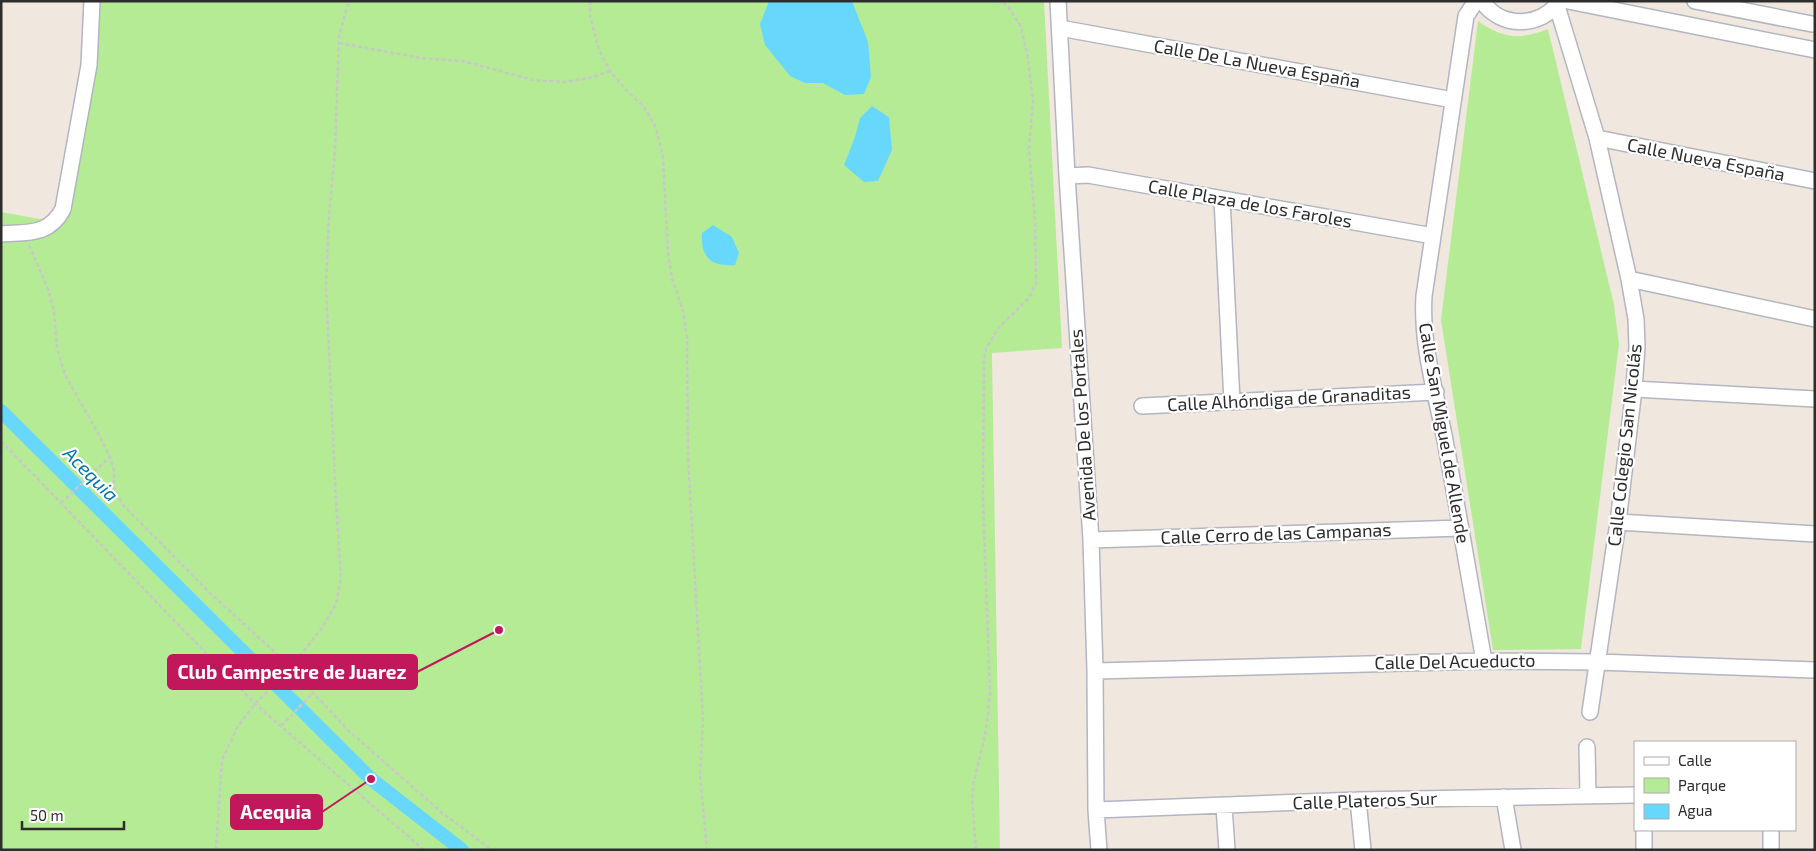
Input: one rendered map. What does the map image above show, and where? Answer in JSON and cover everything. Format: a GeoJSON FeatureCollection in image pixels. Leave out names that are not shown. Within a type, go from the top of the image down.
{"type":"FeatureCollection","features":[{"type":"Feature","properties":{"kind":"street"},"geometry":{"type":"LineString","coordinates":[[1,234],[36,232],[45,229],[55,221],[62,209],[89,65],[92,1]]}},
{"type":"Feature","properties":{"kind":"street","name":"Avenida De los Portales"},"geometry":{"type":"LineString","coordinates":[[1058,1],[1067,176],[1091,540],[1098,850]]}},
{"type":"Feature","properties":{"kind":"street","name":"Calle San Miguel de Allende"},"geometry":{"type":"LineString","coordinates":[[1476,1],[1466,16],[1423,313],[1428,353],[1484,661]]}},
{"type":"Feature","properties":{"kind":"street"},"geometry":{"type":"LineString","coordinates":[[1482,1],[1495,15],[1506,20],[1518,22],[1530,22],[1541,18],[1562,3],[1815,50]]}},
{"type":"Feature","properties":{"kind":"street"},"geometry":{"type":"LineString","coordinates":[[1696,1],[1812,24]]}},
{"type":"Feature","properties":{"kind":"street","name":"Calle Colegio San Nicolás"},"geometry":{"type":"LineString","coordinates":[[1562,3],[1597,138],[1629,279],[1636,319],[1637,347],[1634,389],[1618,522],[1590,712]]}},
{"type":"Feature","properties":{"kind":"street","name":"Calle De La Nueva España"},"geometry":{"type":"LineString","coordinates":[[1060,28],[1453,100]]}},
{"type":"Feature","properties":{"kind":"street","name":"Calle Nueva España"},"geometry":{"type":"LineString","coordinates":[[1597,138],[1815,181]]}},
{"type":"Feature","properties":{"kind":"street","name":"Calle Plaza de los Faroles"},"geometry":{"type":"LineString","coordinates":[[1067,176],[1088,175],[1433,236]]}},
{"type":"Feature","properties":{"kind":"street"},"geometry":{"type":"LineString","coordinates":[[1222,199],[1232,402]]}},
{"type":"Feature","properties":{"kind":"street"},"geometry":{"type":"LineString","coordinates":[[1629,279],[1815,319]]}},
{"type":"Feature","properties":{"kind":"street"},"geometry":{"type":"LineString","coordinates":[[1634,389],[1815,399]]}},
{"type":"Feature","properties":{"kind":"street","name":"Calle Alhóndiga de Granaditas"},"geometry":{"type":"LineString","coordinates":[[1142,406],[1436,392]]}},
{"type":"Feature","properties":{"kind":"street"},"geometry":{"type":"LineString","coordinates":[[1618,522],[1815,534]]}},
{"type":"Feature","properties":{"kind":"street","name":"Calle Cerro de las Campanas"},"geometry":{"type":"LineString","coordinates":[[1091,540],[1461,528]]}},
{"type":"Feature","properties":{"kind":"street","name":"Calle Del Acueducto"},"geometry":{"type":"LineString","coordinates":[[1095,671],[1484,661],[1598,662],[1815,670]]}},
{"type":"Feature","properties":{"kind":"street"},"geometry":{"type":"LineString","coordinates":[[1587,747],[1588,795]]}},
{"type":"Feature","properties":{"kind":"street","name":"Calle Plateros Sur"},"geometry":{"type":"LineString","coordinates":[[1096,810],[1358,800],[1634,795]]}},
{"type":"Feature","properties":{"kind":"street"},"geometry":{"type":"LineString","coordinates":[[1504,797],[1513,850]]}},
{"type":"Feature","properties":{"kind":"street"},"geometry":{"type":"LineString","coordinates":[[1358,800],[1362,850]]}},
{"type":"Feature","properties":{"kind":"street"},"geometry":{"type":"LineString","coordinates":[[1224,806],[1227,850]]}},
{"type":"Feature","properties":{"kind":"street"},"geometry":{"type":"LineString","coordinates":[[1644,831],[1644,850]]}},
{"type":"Feature","properties":{"kind":"street"},"geometry":{"type":"LineString","coordinates":[[1771,831],[1771,850]]}},
{"type":"Feature","properties":{"kind":"path"},"geometry":{"type":"LineString","coordinates":[[216,850],[222,760],[238,726],[255,704],[291,667],[322,628],[336,604],[341,578],[326,287],[329,216],[335,150],[339,43],[347,7],[351,1]]}},
{"type":"Feature","properties":{"kind":"path"},"geometry":{"type":"LineString","coordinates":[[590,1],[590,15],[599,50],[610,71],[644,107],[656,128],[663,157],[668,253],[672,279],[683,311],[688,337],[688,457],[702,720],[700,774],[708,850]]}},
{"type":"Feature","properties":{"kind":"path"},"geometry":{"type":"LineString","coordinates":[[976,850],[972,800],[973,786],[986,730],[990,696],[983,502],[984,360],[986,349],[999,328],[1029,298],[1036,283],[1035,219],[1029,149],[1032,101],[1027,53],[1021,28],[1008,6],[998,1]]}},
{"type":"Feature","properties":{"kind":"path"},"geometry":{"type":"LineString","coordinates":[[339,43],[420,58],[463,61],[533,80],[562,82],[590,78],[610,71]]}},
{"type":"Feature","properties":{"kind":"path"},"geometry":{"type":"LineString","coordinates":[[23,233],[48,289],[54,311],[57,348],[65,374],[110,457],[114,471],[114,490],[123,505],[210,594],[291,667],[349,731],[442,812],[490,849]]}},
{"type":"Feature","properties":{"kind":"path"},"geometry":{"type":"LineString","coordinates":[[1,441],[255,704],[424,850]]}},
{"type":"Feature","properties":{"kind":"path"},"geometry":{"type":"LineString","coordinates":[[61,503],[110,457]]}},
{"type":"Feature","properties":{"kind":"path"},"geometry":{"type":"LineString","coordinates":[[281,726],[313,693]]}},
{"type":"Feature","properties":{"kind":"green space"},"geometry":{"type":"Polygon","coordinates":[[[100,1],[1044,1],[1062,348],[992,353],[1000,850],[1,850],[1,212],[61,223],[95,53],[100,1]]]}},
{"type":"Feature","properties":{"kind":"green space"},"geometry":{"type":"Polygon","coordinates":[[[1478,21],[1496,31],[1512,36],[1529,35],[1548,29],[1614,305],[1619,344],[1581,649],[1493,650],[1441,320],[1478,21]]]}},
{"type":"Feature","properties":{"kind":"water"},"geometry":{"type":"Polygon","coordinates":[[[769,1],[852,1],[868,42],[871,77],[864,94],[845,95],[823,83],[805,83],[790,76],[765,45],[760,24],[769,1]]]}},
{"type":"Feature","properties":{"kind":"water"},"geometry":{"type":"Polygon","coordinates":[[[872,106],[889,117],[892,150],[878,181],[864,182],[844,165],[860,118],[872,106]]]}},
{"type":"Feature","properties":{"kind":"water"},"geometry":{"type":"Polygon","coordinates":[[[713,225],[732,237],[739,253],[735,265],[713,262],[705,254],[702,233],[713,225]]]}},
{"type":"Feature","properties":{"kind":"waterway","name":"Acequia"},"geometry":{"type":"LineString","coordinates":[[1,411],[371,779],[462,850]]}},
{"type":"Feature","properties":{"kind":"place","name":"Club Campestre de Juarez"},"geometry":{"type":"Point","coordinates":[499,630]}},
{"type":"Feature","properties":{"kind":"place","name":"Acequia"},"geometry":{"type":"Point","coordinates":[371,779]}}]}
